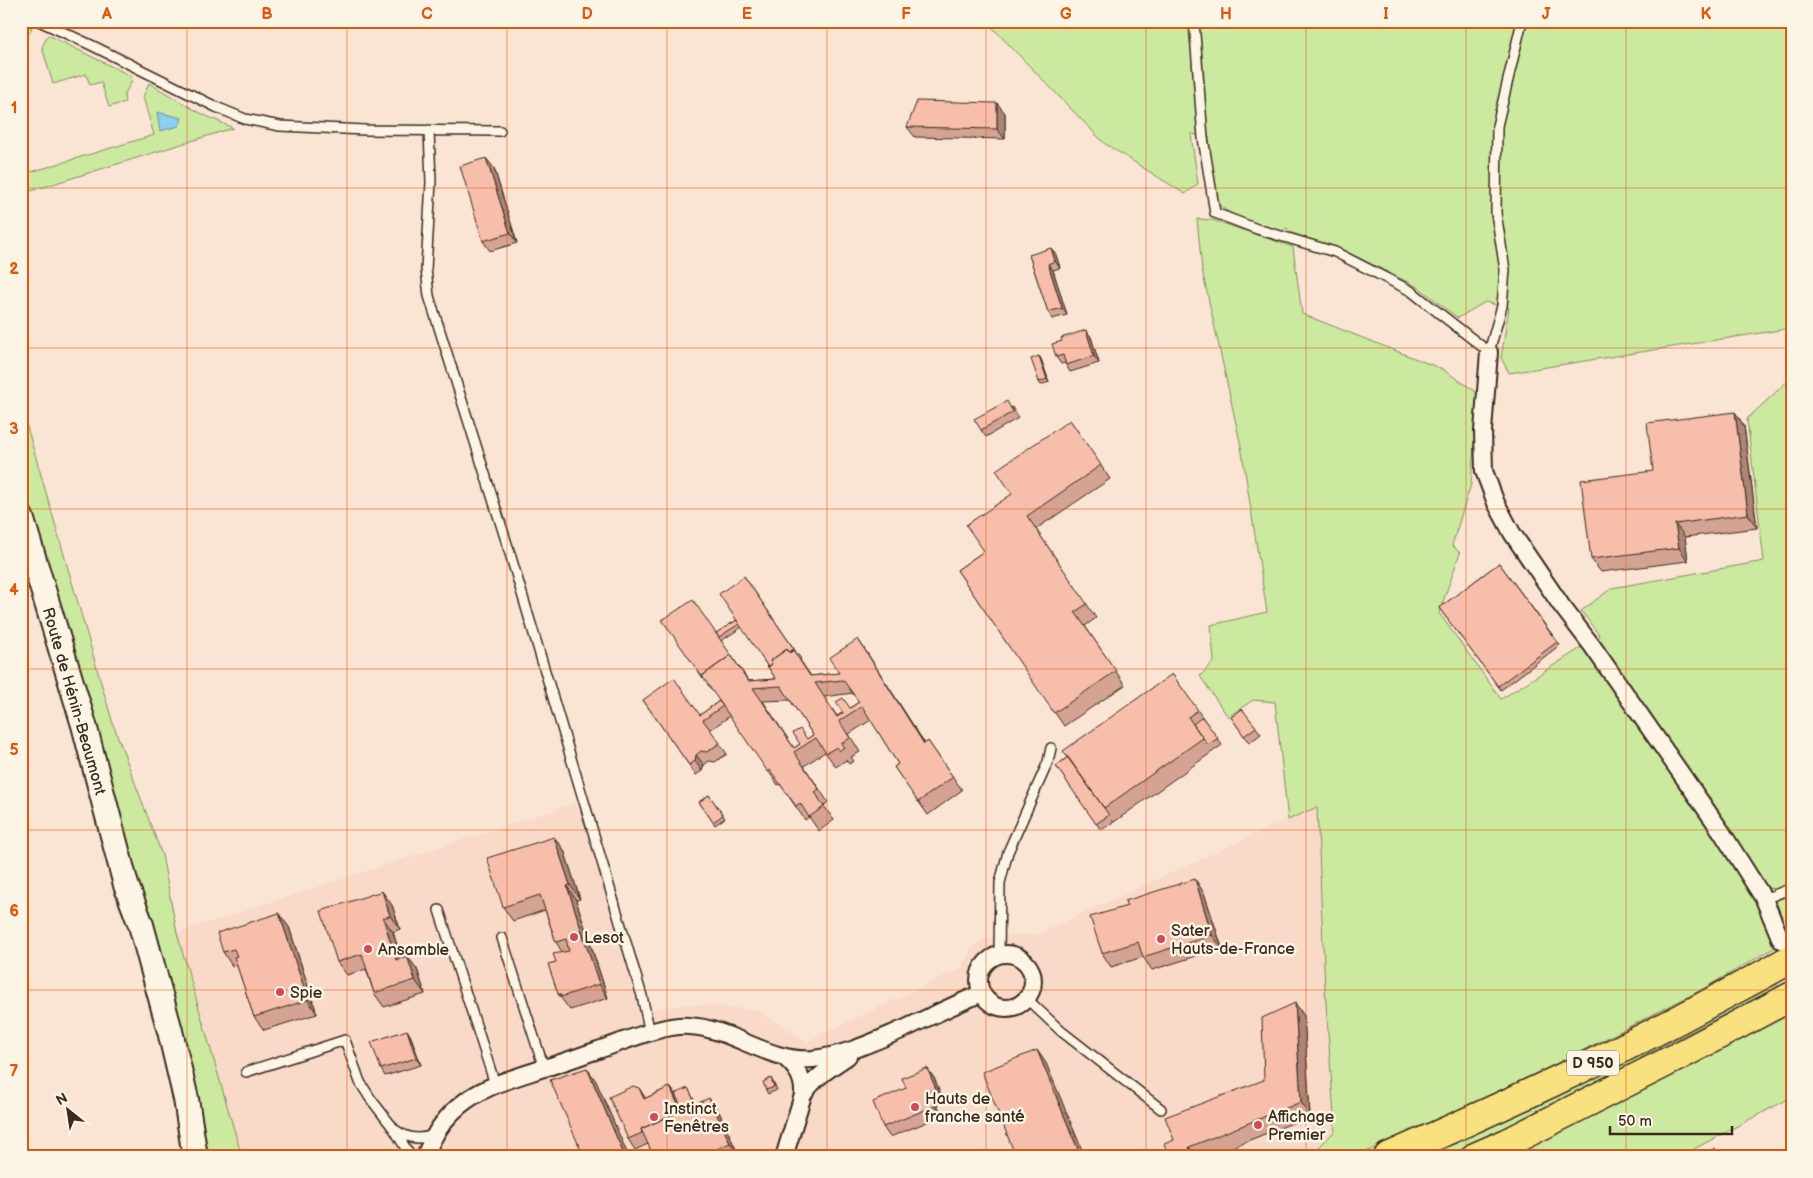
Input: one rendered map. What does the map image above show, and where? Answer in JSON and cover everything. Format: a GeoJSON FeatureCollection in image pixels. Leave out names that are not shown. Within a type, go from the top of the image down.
{"type":"FeatureCollection","features":[{"type":"Feature","properties":{"kind":"highway","name":"D 950"},"geometry":{"type":"LineString","coordinates":[[1388,1157],[1514,1102],[1680,1019],[1786,949]]}},
{"type":"Feature","properties":{"kind":"highway","name":"D 950"},"geometry":{"type":"LineString","coordinates":[[1475,1157],[1507,1143],[1662,1065],[1792,996]]}},
{"type":"Feature","properties":{"kind":"main road","name":"Route de Hénin-Beaumont"},"geometry":{"type":"LineString","coordinates":[[21,517],[84,725],[126,885],[141,925],[177,1058],[190,1120],[194,1157]]}},
{"type":"Feature","properties":{"kind":"main road","name":"Route de Hénin-Beaumont"},"geometry":{"type":"LineString","coordinates":[[126,885],[133,930],[172,1104],[179,1157]]}},
{"type":"Feature","properties":{"kind":"street"},"geometry":{"type":"LineString","coordinates":[[1489,352],[1483,431],[1484,471],[1496,504],[1512,533],[1561,605],[1661,743],[1721,831],[1764,898],[1786,949]]}},
{"type":"Feature","properties":{"kind":"street"},"geometry":{"type":"LineString","coordinates":[[1008,954],[1016,956],[1028,965],[1034,981],[1027,999],[1015,1007],[1005,1008],[991,1004],[982,993],[979,980],[982,968],[988,961],[999,955],[1008,954]]}},
{"type":"Feature","properties":{"kind":"street"},"geometry":{"type":"LineString","coordinates":[[804,1094],[821,1075],[858,1049],[982,993]]}},
{"type":"Feature","properties":{"kind":"street"},"geometry":{"type":"LineString","coordinates":[[424,1157],[435,1134],[449,1116],[466,1101],[495,1084],[650,1033],[678,1026],[697,1026],[751,1043],[783,1056],[801,1059],[812,1059],[858,1049]]}},
{"type":"Feature","properties":{"kind":"street"},"geometry":{"type":"LineString","coordinates":[[783,1056],[800,1074],[803,1080],[804,1094],[784,1157]]}},
{"type":"Feature","properties":{"kind":"lane"},"geometry":{"type":"LineString","coordinates":[[40,21],[216,108],[245,119],[280,126],[365,130],[500,131]]}},
{"type":"Feature","properties":{"kind":"lane"},"geometry":{"type":"LineString","coordinates":[[1194,21],[1203,138],[1215,213],[1257,229],[1335,252],[1411,291],[1489,352],[1502,306],[1505,270],[1496,212],[1498,126],[1522,21]]}},
{"type":"Feature","properties":{"kind":"lane"},"geometry":{"type":"LineString","coordinates":[[429,130],[431,182],[426,269],[429,296],[508,547],[642,996],[650,1033]]}},
{"type":"Feature","properties":{"kind":"lane"},"geometry":{"type":"LineString","coordinates":[[999,955],[1000,882],[1008,852],[1048,762],[1051,748]]}},
{"type":"Feature","properties":{"kind":"lane"},"geometry":{"type":"LineString","coordinates":[[1764,898],[1792,888]]}},
{"type":"Feature","properties":{"kind":"lane"},"geometry":{"type":"LineString","coordinates":[[439,910],[495,1084]]}},
{"type":"Feature","properties":{"kind":"lane"},"geometry":{"type":"LineString","coordinates":[[502,938],[544,1068]]}},
{"type":"Feature","properties":{"kind":"lane"},"geometry":{"type":"LineString","coordinates":[[1027,999],[1061,1031],[1161,1109]]}},
{"type":"Feature","properties":{"kind":"lane"},"geometry":{"type":"LineString","coordinates":[[246,1072],[345,1040],[360,1082],[411,1157]]}},
{"type":"Feature","properties":{"kind":"lane"},"geometry":{"type":"LineString","coordinates":[[394,1130],[401,1135],[415,1138],[428,1137],[435,1134]]}},
{"type":"Feature","properties":{"kind":"shaded area"},"geometry":{"type":"Polygon","coordinates":[[[576,803],[606,876],[609,907],[641,1012],[695,1004],[760,1011],[806,1042],[962,968],[971,949],[981,941],[993,937],[1036,935],[1317,806],[1325,989],[1335,1131],[1314,1152],[1298,1157],[242,1157],[177,933],[576,803]]]}},
{"type":"Feature","properties":{"kind":"green space"},"geometry":{"type":"Polygon","coordinates":[[[986,21],[1792,21],[1792,328],[1509,373],[1501,358],[1509,308],[1485,302],[1458,318],[1418,287],[1343,250],[1292,233],[1287,228],[1281,232],[1229,212],[1218,203],[1216,197],[1209,137],[1191,134],[1198,184],[1185,194],[1104,143],[986,21]]]}},
{"type":"Feature","properties":{"kind":"green space"},"geometry":{"type":"Polygon","coordinates":[[[21,23],[32,28],[26,39],[26,51],[21,53],[21,23]]]}},
{"type":"Feature","properties":{"kind":"green space"},"geometry":{"type":"Polygon","coordinates":[[[48,35],[131,76],[132,81],[124,95],[125,102],[109,107],[101,82],[90,85],[86,74],[53,84],[42,47],[48,35]]]}},
{"type":"Feature","properties":{"kind":"green space"},"geometry":{"type":"Polygon","coordinates":[[[149,83],[198,112],[233,128],[21,194],[21,175],[154,135],[143,97],[149,83]]]}},
{"type":"Feature","properties":{"kind":"green space"},"geometry":{"type":"Polygon","coordinates":[[[1197,219],[1213,220],[1293,247],[1302,314],[1442,369],[1478,393],[1471,484],[1452,545],[1460,553],[1439,613],[1501,699],[1587,644],[1674,767],[1762,909],[1776,947],[1699,991],[1546,1069],[1355,1157],[1298,1157],[1314,1152],[1335,1131],[1325,989],[1317,807],[1288,820],[1275,702],[1253,700],[1228,717],[1200,676],[1214,661],[1211,625],[1267,612],[1241,446],[1202,270],[1197,219]]]}},
{"type":"Feature","properties":{"kind":"green space"},"geometry":{"type":"Polygon","coordinates":[[[1792,377],[1792,884],[1773,889],[1762,886],[1596,639],[1600,636],[1581,611],[1612,588],[1764,561],[1747,419],[1792,377]]]}},
{"type":"Feature","properties":{"kind":"green space"},"geometry":{"type":"Polygon","coordinates":[[[21,406],[113,724],[162,855],[177,933],[242,1157],[200,1157],[168,988],[111,783],[21,482],[21,406]]]}},
{"type":"Feature","properties":{"kind":"green space"},"geometry":{"type":"Polygon","coordinates":[[[1792,894],[1792,937],[1789,938],[1776,901],[1792,894]]]}},
{"type":"Feature","properties":{"kind":"green space"},"geometry":{"type":"Polygon","coordinates":[[[1773,978],[1778,987],[1640,1058],[1645,1064],[1449,1157],[1416,1157],[1773,978]]]}},
{"type":"Feature","properties":{"kind":"green space"},"geometry":{"type":"Polygon","coordinates":[[[1792,1009],[1792,1097],[1679,1157],[1506,1157],[1792,1009]]]}},
{"type":"Feature","properties":{"kind":"water"},"geometry":{"type":"Polygon","coordinates":[[[157,112],[182,118],[179,126],[160,131],[157,112]]]}},
{"type":"Feature","properties":{"kind":"building"},"geometry":{"type":"Polygon","coordinates":[[[917,101],[997,103],[997,129],[907,127],[917,101]]]}},
{"type":"Feature","properties":{"kind":"building"},"geometry":{"type":"Polygon","coordinates":[[[486,158],[510,233],[483,241],[460,166],[486,158]]]}},
{"type":"Feature","properties":{"kind":"building"},"geometry":{"type":"Polygon","coordinates":[[[1051,248],[1055,261],[1048,264],[1062,308],[1048,312],[1029,255],[1051,248]]]}},
{"type":"Feature","properties":{"kind":"building"},"geometry":{"type":"Polygon","coordinates":[[[1086,330],[1094,356],[1066,365],[1063,355],[1056,357],[1052,344],[1062,341],[1061,338],[1086,330]]]}},
{"type":"Feature","properties":{"kind":"building"},"geometry":{"type":"Polygon","coordinates":[[[1039,356],[1047,379],[1039,382],[1031,359],[1039,356]]]}},
{"type":"Feature","properties":{"kind":"building"},"geometry":{"type":"Polygon","coordinates":[[[1007,401],[1013,412],[981,430],[974,419],[1007,401]]]}},
{"type":"Feature","properties":{"kind":"building"},"geometry":{"type":"Polygon","coordinates":[[[1735,412],[1748,514],[1675,524],[1679,548],[1591,559],[1581,480],[1653,471],[1647,423],[1735,412]]]}},
{"type":"Feature","properties":{"kind":"building"},"geometry":{"type":"Polygon","coordinates":[[[1070,420],[1101,465],[1027,516],[1087,604],[1075,612],[1116,671],[1054,713],[957,570],[984,551],[966,525],[1012,494],[996,470],[1070,420]]]}},
{"type":"Feature","properties":{"kind":"building"},"geometry":{"type":"Polygon","coordinates":[[[1499,563],[1557,642],[1498,686],[1439,608],[1499,563]]]}},
{"type":"Feature","properties":{"kind":"building"},"geometry":{"type":"Polygon","coordinates":[[[744,576],[794,649],[789,652],[787,649],[770,661],[772,664],[768,667],[719,594],[744,576]]]}},
{"type":"Feature","properties":{"kind":"building"},"geometry":{"type":"Polygon","coordinates":[[[693,600],[731,655],[702,676],[703,678],[662,620],[693,600]]]}},
{"type":"Feature","properties":{"kind":"building"},"geometry":{"type":"Polygon","coordinates":[[[737,620],[739,624],[719,637],[716,633],[737,620]]]}},
{"type":"Feature","properties":{"kind":"building"},"geometry":{"type":"Polygon","coordinates":[[[858,639],[924,744],[928,741],[953,777],[918,802],[894,767],[898,764],[862,706],[839,721],[850,738],[841,744],[844,747],[839,751],[837,747],[826,753],[816,738],[794,752],[819,789],[815,792],[824,807],[809,817],[800,803],[796,806],[770,770],[768,772],[702,676],[731,655],[748,681],[776,679],[768,667],[772,664],[770,661],[787,649],[790,653],[793,650],[810,676],[839,673],[829,658],[858,639]],[[843,680],[815,683],[837,717],[843,713],[836,702],[843,698],[850,708],[859,702],[843,680]],[[781,686],[753,688],[794,748],[800,744],[793,733],[800,729],[807,739],[813,735],[781,686]]]}},
{"type":"Feature","properties":{"kind":"building"},"geometry":{"type":"Polygon","coordinates":[[[1172,674],[1198,710],[1188,717],[1203,738],[1104,808],[1063,751],[1172,674]]]}},
{"type":"Feature","properties":{"kind":"building"},"geometry":{"type":"Polygon","coordinates":[[[674,678],[700,715],[719,701],[723,706],[703,720],[720,743],[707,752],[701,751],[696,755],[695,761],[689,765],[643,700],[674,678]]]}},
{"type":"Feature","properties":{"kind":"building"},"geometry":{"type":"Polygon","coordinates":[[[1242,709],[1256,727],[1244,736],[1231,717],[1242,709]]]}},
{"type":"Feature","properties":{"kind":"building"},"geometry":{"type":"Polygon","coordinates":[[[1202,717],[1218,738],[1208,745],[1193,724],[1202,717]]]}},
{"type":"Feature","properties":{"kind":"building"},"geometry":{"type":"Polygon","coordinates":[[[1068,757],[1109,815],[1096,824],[1056,766],[1068,757]]]}},
{"type":"Feature","properties":{"kind":"building"},"geometry":{"type":"Polygon","coordinates":[[[709,795],[723,815],[713,822],[699,802],[709,795]]]}},
{"type":"Feature","properties":{"kind":"building","name":"Lesot"},"geometry":{"type":"Polygon","coordinates":[[[554,837],[570,885],[567,886],[599,984],[561,997],[558,994],[548,964],[556,962],[553,954],[569,951],[566,939],[556,942],[540,895],[503,907],[487,858],[554,837]]]}},
{"type":"Feature","properties":{"kind":"building","name":"Sater Hauts-de-France"},"geometry":{"type":"Polygon","coordinates":[[[1195,879],[1212,935],[1143,957],[1138,942],[1102,953],[1090,917],[1127,906],[1125,901],[1195,879]]]}},
{"type":"Feature","properties":{"kind":"building","name":"Ansamble"},"geometry":{"type":"Polygon","coordinates":[[[382,891],[390,916],[383,918],[396,960],[407,956],[415,980],[374,993],[362,954],[337,962],[321,911],[382,891]]]}},
{"type":"Feature","properties":{"kind":"building","name":"Spie"},"geometry":{"type":"Polygon","coordinates":[[[279,913],[308,1000],[254,1017],[234,957],[237,956],[234,949],[223,952],[217,933],[279,913]]]}},
{"type":"Feature","properties":{"kind":"building"},"geometry":{"type":"Polygon","coordinates":[[[1295,1003],[1301,1102],[1189,1147],[1193,1156],[1170,1157],[1164,1144],[1174,1140],[1165,1117],[1264,1080],[1262,1018],[1295,1003]]]}},
{"type":"Feature","properties":{"kind":"building"},"geometry":{"type":"Polygon","coordinates":[[[407,1030],[416,1058],[381,1069],[371,1042],[407,1030]]]}},
{"type":"Feature","properties":{"kind":"building"},"geometry":{"type":"Polygon","coordinates":[[[1037,1050],[1081,1157],[1016,1157],[982,1072],[1037,1050]]]}},
{"type":"Feature","properties":{"kind":"building"},"geometry":{"type":"Polygon","coordinates":[[[587,1068],[625,1157],[584,1157],[550,1080],[587,1068]]]}},
{"type":"Feature","properties":{"kind":"building"},"geometry":{"type":"Polygon","coordinates":[[[927,1068],[936,1089],[929,1091],[935,1106],[883,1127],[873,1102],[906,1088],[902,1078],[927,1068]]]}},
{"type":"Feature","properties":{"kind":"building"},"geometry":{"type":"Polygon","coordinates":[[[771,1078],[774,1087],[766,1090],[763,1082],[771,1078]]]}},
{"type":"Feature","properties":{"kind":"building"},"geometry":{"type":"Polygon","coordinates":[[[633,1086],[639,1088],[644,1099],[670,1087],[681,1111],[641,1129],[642,1133],[628,1139],[609,1097],[633,1086]]]}},
{"type":"Feature","properties":{"kind":"building"},"geometry":{"type":"Polygon","coordinates":[[[688,1088],[696,1104],[683,1110],[675,1094],[688,1088]]]}},
{"type":"Feature","properties":{"kind":"building"},"geometry":{"type":"Polygon","coordinates":[[[709,1098],[730,1143],[699,1157],[654,1157],[641,1129],[709,1098]]]}},
{"type":"Feature","properties":{"kind":"building"},"geometry":{"type":"Polygon","coordinates":[[[1715,1148],[1720,1157],[1698,1157],[1715,1148]]]}},
{"type":"Feature","properties":{"kind":"building"},"geometry":{"type":"Polygon","coordinates":[[[857,1151],[859,1157],[843,1157],[857,1151]]]}},
{"type":"Feature","properties":{"kind":"place","name":"Lesot"},"geometry":{"type":"Point","coordinates":[574,937]}},
{"type":"Feature","properties":{"kind":"place","name":"Sater Hauts-de-France"},"geometry":{"type":"Point","coordinates":[1161,939]}},
{"type":"Feature","properties":{"kind":"place","name":"Ansamble"},"geometry":{"type":"Point","coordinates":[368,949]}},
{"type":"Feature","properties":{"kind":"place","name":"Spie"},"geometry":{"type":"Point","coordinates":[280,992]}},
{"type":"Feature","properties":{"kind":"place","name":"Hauts de franche santé"},"geometry":{"type":"Point","coordinates":[915,1107]}},
{"type":"Feature","properties":{"kind":"place","name":"Instinct Fenêtres"},"geometry":{"type":"Point","coordinates":[654,1117]}},
{"type":"Feature","properties":{"kind":"place","name":"Affichage Premier"},"geometry":{"type":"Point","coordinates":[1258,1125]}}]}
